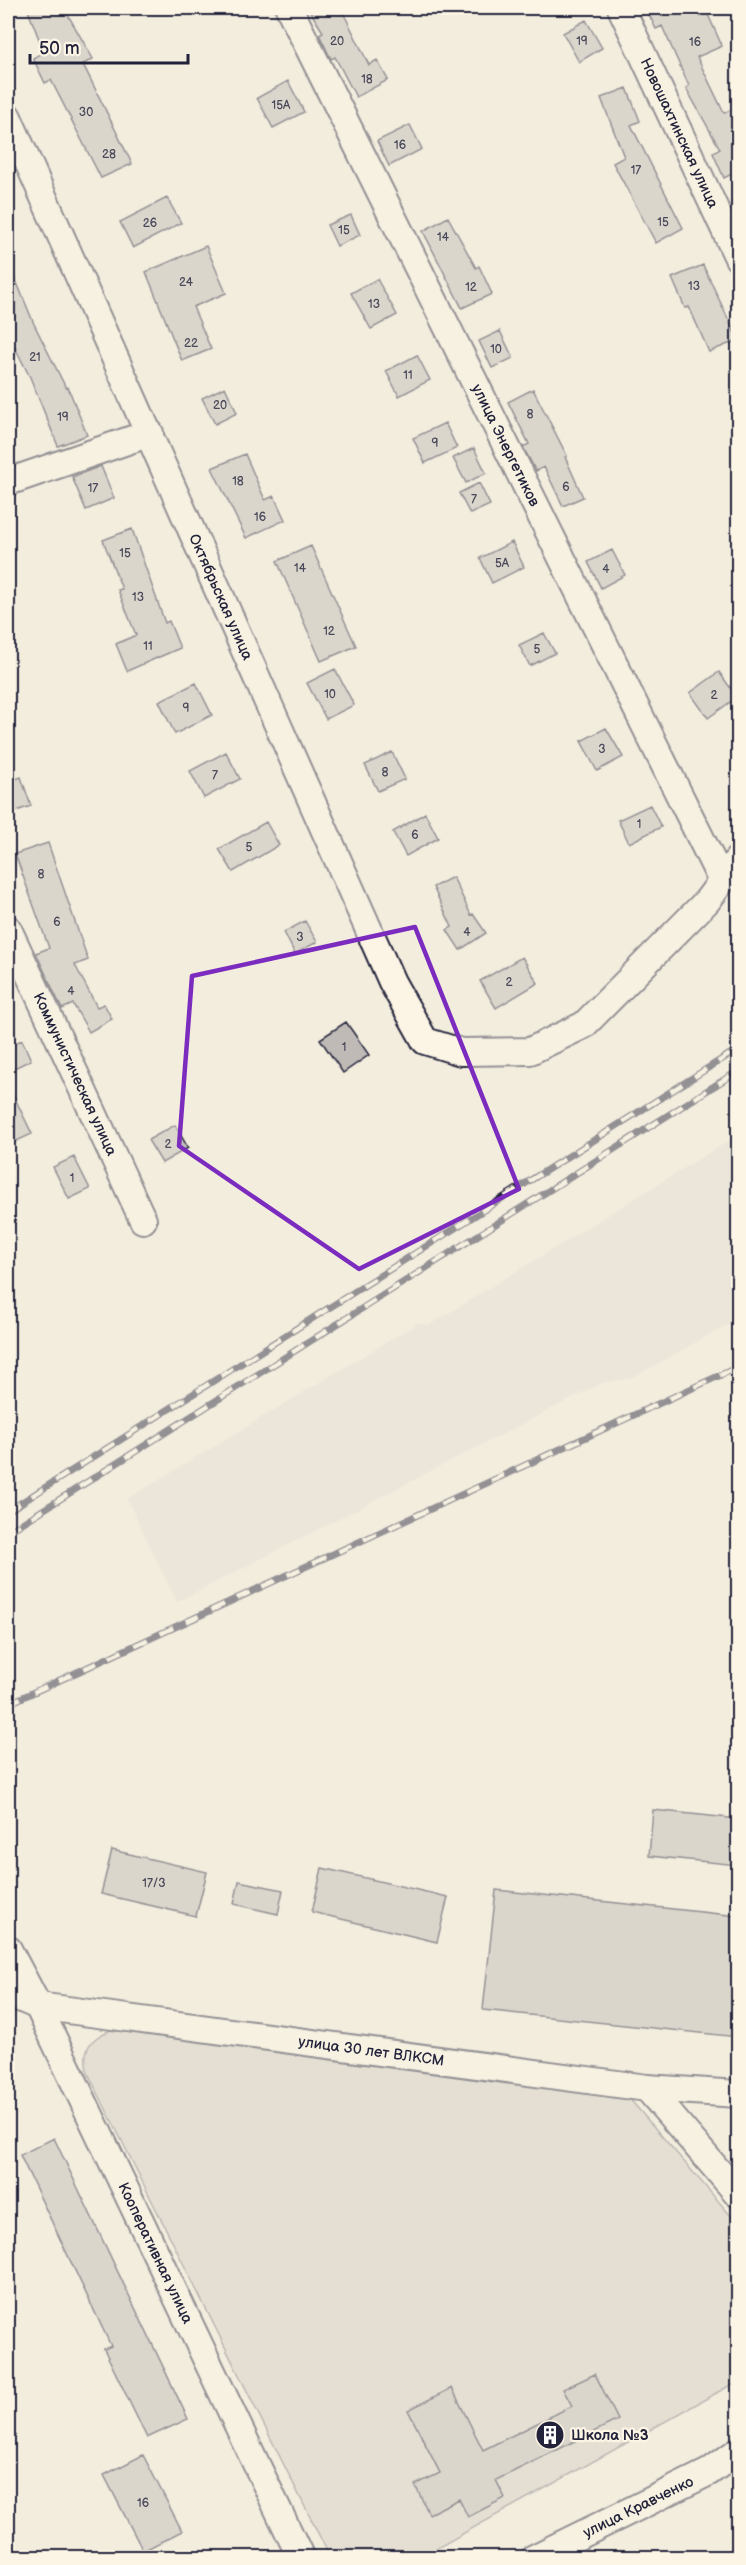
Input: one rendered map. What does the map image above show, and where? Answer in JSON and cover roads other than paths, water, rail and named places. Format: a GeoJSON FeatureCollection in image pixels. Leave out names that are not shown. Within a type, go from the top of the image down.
{"type":"FeatureCollection","features":[{"type":"Feature","properties":{"kind":"street","name":"улица Энергетиков"},"geometry":{"type":"LineString","coordinates":[[289,8],[722,881]]}},
{"type":"Feature","properties":{"kind":"street","name":"Новошахтинская улица"},"geometry":{"type":"LineString","coordinates":[[621,8],[738,258]]}},
{"type":"Feature","properties":{"kind":"street","name":"Октябрьская улица"},"geometry":{"type":"LineString","coordinates":[[8,117],[392,982],[425,1041],[461,1052],[530,1051],[584,1025],[707,901],[738,859]]}},
{"type":"Feature","properties":{"kind":"street"},"geometry":{"type":"LineString","coordinates":[[8,482],[150,433]]}},
{"type":"Feature","properties":{"kind":"street","name":"Коммунистическая улица"},"geometry":{"type":"LineString","coordinates":[[8,929],[144,1220]]}},
{"type":"Feature","properties":{"kind":"street","name":"Кооперативная улица"},"geometry":{"type":"LineString","coordinates":[[8,1949],[38,2006],[301,2558]]}},
{"type":"Feature","properties":{"kind":"street","name":"улица 30 лет ВЛКСМ"},"geometry":{"type":"LineString","coordinates":[[8,1993],[38,2006],[647,2088],[738,2094]]}},
{"type":"Feature","properties":{"kind":"street"},"geometry":{"type":"LineString","coordinates":[[647,2088],[738,2194]]}},
{"type":"Feature","properties":{"kind":"street","name":"улица Кравченко"},"geometry":{"type":"LineString","coordinates":[[534,2558],[709,2472],[738,2451]]}},
{"type":"Feature","properties":{"kind":"railway"},"geometry":{"type":"LineString","coordinates":[[8,1511],[738,1049]]}},
{"type":"Feature","properties":{"kind":"railway"},"geometry":{"type":"LineString","coordinates":[[8,1532],[738,1071]]}},
{"type":"Feature","properties":{"kind":"railway"},"geometry":{"type":"LineString","coordinates":[[8,1704],[738,1367]]}},
{"type":"Feature","properties":{"kind":"place","name":"Школа №3"},"geometry":{"type":"Point","coordinates":[550,2435]}}]}
